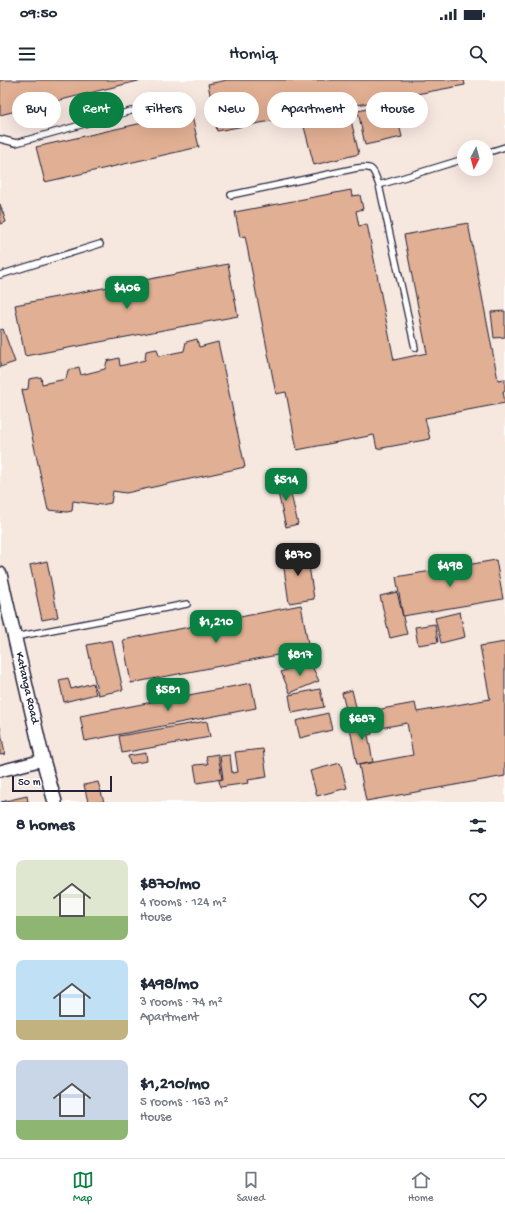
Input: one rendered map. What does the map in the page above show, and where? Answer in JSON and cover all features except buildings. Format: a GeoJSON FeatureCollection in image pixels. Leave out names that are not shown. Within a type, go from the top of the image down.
{"type":"FeatureCollection","features":[{"type":"Feature","properties":{"kind":"street","name":"Katanga Road"},"geometry":{"type":"LineString","coordinates":[[0,574],[16,637],[43,760],[56,802]]}},
{"type":"Feature","properties":{"kind":"street"},"geometry":{"type":"LineString","coordinates":[[0,771],[43,760]]}},
{"type":"Feature","properties":{"kind":"lane"},"geometry":{"type":"LineString","coordinates":[[0,140],[16,143],[131,112]]}},
{"type":"Feature","properties":{"kind":"lane"},"geometry":{"type":"LineString","coordinates":[[493,151],[505,147]]}},
{"type":"Feature","properties":{"kind":"lane"},"geometry":{"type":"LineString","coordinates":[[379,185],[457,162]]}},
{"type":"Feature","properties":{"kind":"lane"},"geometry":{"type":"LineString","coordinates":[[231,195],[357,168],[368,167],[374,170],[379,185],[415,348]]}},
{"type":"Feature","properties":{"kind":"lane"},"geometry":{"type":"LineString","coordinates":[[0,275],[100,244]]}},
{"type":"Feature","properties":{"kind":"lane"},"geometry":{"type":"LineString","coordinates":[[16,637],[187,604]]}},
{"type":"Feature","properties":{"kind":"shaded area"},"geometry":{"type":"Polygon","coordinates":[[[0,80],[505,80],[505,802],[0,802],[0,80]]]}}]}
